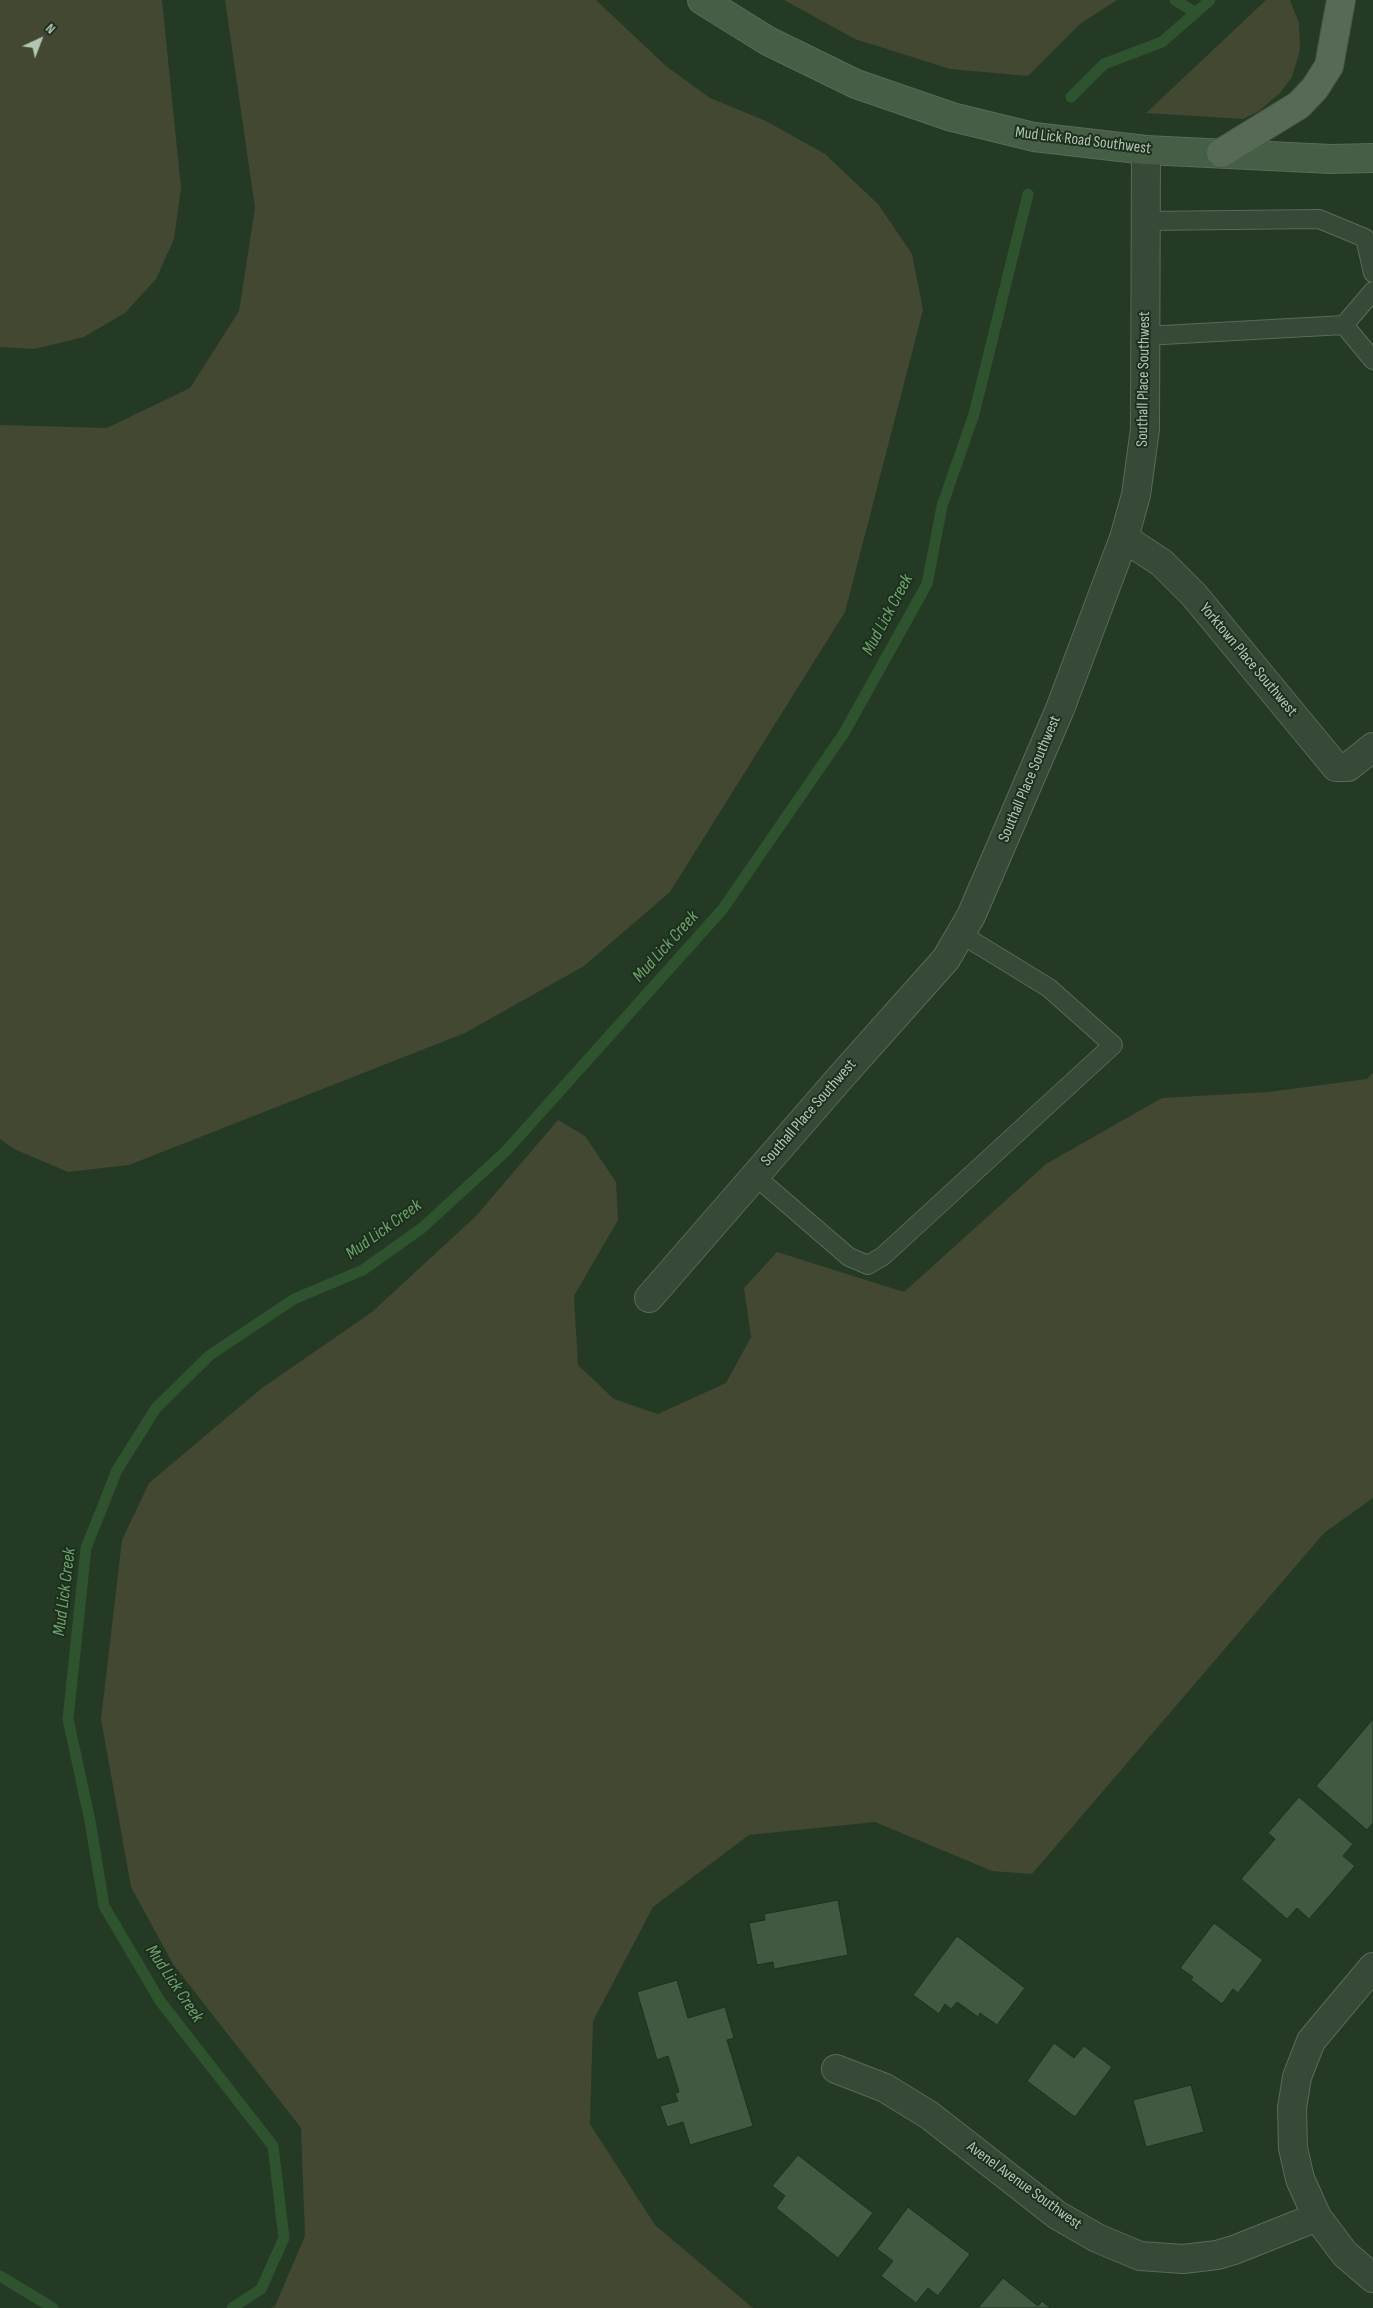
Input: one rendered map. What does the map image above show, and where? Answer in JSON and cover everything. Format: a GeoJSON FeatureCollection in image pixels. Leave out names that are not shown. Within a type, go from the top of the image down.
{"type":"FeatureCollection","features":[{"type":"Feature","properties":{"kind":"main road"},"geometry":{"type":"LineString","coordinates":[[1220,153],[1300,105],[1315,88],[1329,66],[1341,0]]}},
{"type":"Feature","properties":{"kind":"street","name":"Mud Lick Road Southwest"},"geometry":{"type":"LineString","coordinates":[[702,0],[768,41],[856,84],[952,117],[1034,137],[1146,150],[1331,159],[1373,158]]}},
{"type":"Feature","properties":{"kind":"street","name":"Southall Place Southwest"},"geometry":{"type":"LineString","coordinates":[[649,1298],[946,959],[971,916],[1060,709],[1124,538],[1136,495],[1145,428],[1146,150]]}},
{"type":"Feature","properties":{"kind":"street","name":"Yorktown Place Southwest"},"geometry":{"type":"LineString","coordinates":[[1124,538],[1162,564],[1194,595],[1336,767],[1348,767],[1371,751]]}},
{"type":"Feature","properties":{"kind":"street"},"geometry":{"type":"LineString","coordinates":[[1373,1967],[1312,2041],[1297,2078],[1292,2108],[1293,2148],[1300,2179],[1317,2217],[1345,2254],[1373,2278]]}},
{"type":"Feature","properties":{"kind":"street","name":"Avenel Avenue Southwest"},"geometry":{"type":"LineString","coordinates":[[836,2069],[885,2088],[929,2115],[1057,2215],[1097,2238],[1140,2256],[1183,2259],[1217,2255],[1317,2217]]}},
{"type":"Feature","properties":{"kind":"lane"},"geometry":{"type":"LineString","coordinates":[[1145,222],[1319,219],[1365,238],[1373,273]]}},
{"type":"Feature","properties":{"kind":"lane"},"geometry":{"type":"LineString","coordinates":[[1146,336],[1344,325],[1373,291]]}},
{"type":"Feature","properties":{"kind":"lane"},"geometry":{"type":"LineString","coordinates":[[1344,325],[1373,360]]}},
{"type":"Feature","properties":{"kind":"lane"},"geometry":{"type":"LineString","coordinates":[[755,1176],[849,1257],[868,1265],[883,1256],[1113,1045],[1049,988],[961,934]]}},
{"type":"Feature","properties":{"kind":"green space"},"geometry":{"type":"Polygon","coordinates":[[[0,0],[162,0],[181,188],[174,239],[156,279],[125,313],[84,337],[34,349],[0,347],[0,0]]]}},
{"type":"Feature","properties":{"kind":"green space"},"geometry":{"type":"Polygon","coordinates":[[[225,0],[596,0],[666,66],[710,98],[766,121],[825,154],[878,204],[912,254],[923,310],[845,612],[670,892],[584,966],[465,1033],[129,1165],[68,1172],[14,1149],[0,1139],[0,425],[107,428],[190,388],[239,311],[255,208],[225,0]]]}},
{"type":"Feature","properties":{"kind":"green space"},"geometry":{"type":"Polygon","coordinates":[[[784,0],[1117,0],[1080,24],[1028,76],[950,69],[855,39],[784,0]]]}},
{"type":"Feature","properties":{"kind":"green space"},"geometry":{"type":"Polygon","coordinates":[[[1266,0],[1290,0],[1299,23],[1300,50],[1292,77],[1280,93],[1259,111],[1243,119],[1146,113],[1266,0]]]}},
{"type":"Feature","properties":{"kind":"green space"},"geometry":{"type":"Polygon","coordinates":[[[1373,1073],[1373,1498],[1324,1533],[1032,1874],[992,1871],[875,1822],[749,1835],[653,1907],[593,2021],[590,2124],[655,2225],[753,2308],[271,2308],[275,2306],[305,2236],[301,2128],[173,1964],[131,1887],[101,1719],[122,1540],[149,1483],[262,1388],[372,1312],[476,1216],[558,1120],[585,1136],[616,1182],[618,1220],[574,1296],[578,1365],[614,1399],[658,1414],[726,1383],[751,1337],[744,1288],[777,1252],[904,1292],[1046,1164],[1162,1098],[1268,1092],[1367,1079],[1373,1073]]]}},
{"type":"Feature","properties":{"kind":"building"},"geometry":{"type":"Polygon","coordinates":[[[1373,1719],[1373,1823],[1367,1830],[1316,1786],[1373,1719]]]}},
{"type":"Feature","properties":{"kind":"building"},"geometry":{"type":"Polygon","coordinates":[[[1299,1797],[1353,1844],[1343,1856],[1355,1866],[1309,1919],[1297,1908],[1287,1919],[1241,1879],[1275,1839],[1268,1833],[1299,1797]]]}},
{"type":"Feature","properties":{"kind":"building"},"geometry":{"type":"Polygon","coordinates":[[[838,1900],[848,1955],[774,1969],[773,1962],[757,1965],[749,1923],[765,1920],[764,1914],[838,1900]]]}},
{"type":"Feature","properties":{"kind":"building"},"geometry":{"type":"Polygon","coordinates":[[[1214,1923],[1263,1960],[1238,1993],[1233,1989],[1222,2004],[1191,1980],[1193,1977],[1180,1968],[1214,1923]]]}},
{"type":"Feature","properties":{"kind":"building"},"geometry":{"type":"Polygon","coordinates":[[[957,1936],[1025,1988],[997,2025],[980,2013],[978,2017],[957,2002],[951,2009],[945,2004],[939,2014],[913,1995],[957,1936]]]}},
{"type":"Feature","properties":{"kind":"building"},"geometry":{"type":"Polygon","coordinates":[[[677,1980],[688,2018],[725,2007],[734,2038],[727,2040],[753,2126],[690,2145],[683,2122],[667,2127],[660,2106],[678,2101],[675,2093],[679,2092],[668,2056],[657,2060],[637,1992],[677,1980]]]}},
{"type":"Feature","properties":{"kind":"building"},"geometry":{"type":"Polygon","coordinates":[[[1054,2043],[1074,2058],[1084,2046],[1112,2067],[1075,2117],[1027,2081],[1054,2043]]]}},
{"type":"Feature","properties":{"kind":"building"},"geometry":{"type":"Polygon","coordinates":[[[1191,2085],[1204,2132],[1146,2147],[1133,2100],[1191,2085]]]}},
{"type":"Feature","properties":{"kind":"building"},"geometry":{"type":"Polygon","coordinates":[[[798,2155],[873,2213],[838,2258],[776,2208],[785,2196],[772,2186],[798,2155]]]}},
{"type":"Feature","properties":{"kind":"building"},"geometry":{"type":"Polygon","coordinates":[[[908,2207],[970,2254],[938,2296],[928,2288],[916,2303],[881,2276],[893,2261],[877,2249],[908,2207]]]}},
{"type":"Feature","properties":{"kind":"building"},"geometry":{"type":"Polygon","coordinates":[[[1003,2278],[1038,2306],[1042,2301],[1050,2308],[978,2308],[1003,2278]]]}},
{"type":"Feature","properties":{"kind":"waterway"},"geometry":{"type":"LineString","coordinates":[[1175,0],[1196,13]]}},
{"type":"Feature","properties":{"kind":"waterway","name":"Mud Lick Creek"},"geometry":{"type":"LineString","coordinates":[[1071,97],[1104,64],[1162,42],[1210,0]]}},
{"type":"Feature","properties":{"kind":"waterway","name":"Mud Lick Creek"},"geometry":{"type":"LineString","coordinates":[[232,2308],[261,2289],[284,2238],[273,2146],[160,2001],[104,1906],[90,1821],[68,1719],[86,1548],[117,1470],[156,1408],[210,1355],[294,1299],[363,1270],[422,1228],[506,1151],[722,910],[844,733],[927,584],[942,506],[974,414],[1028,194]]}},
{"type":"Feature","properties":{"kind":"waterway","name":"Mud Lick Creek"},"geometry":{"type":"LineString","coordinates":[[0,2276],[53,2308]]}}]}
